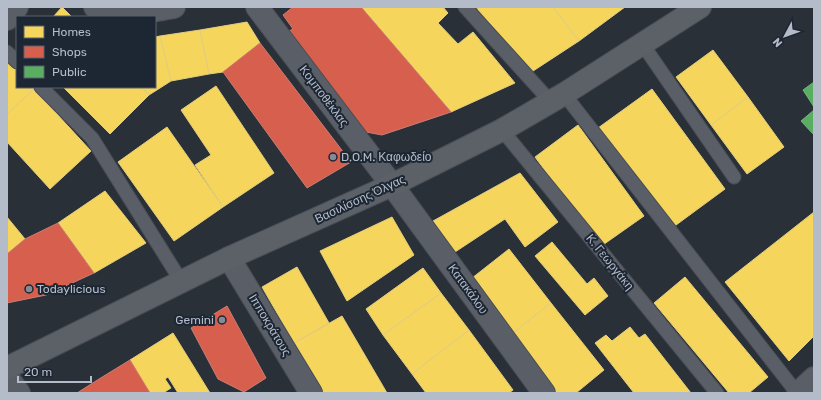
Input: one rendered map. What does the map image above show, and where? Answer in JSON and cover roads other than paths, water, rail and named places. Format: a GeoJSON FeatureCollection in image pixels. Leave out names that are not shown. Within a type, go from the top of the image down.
{"type":"FeatureCollection","features":[{"type":"Feature","properties":{"kind":"main road","name":"Βασιλίσσης Όλγας"},"geometry":{"type":"LineString","coordinates":[[7,368],[181,281],[392,185],[502,130],[643,45],[677,13],[700,7]]}},
{"type":"Feature","properties":{"kind":"main road"},"geometry":{"type":"LineString","coordinates":[[7,378],[19,393]]}},
{"type":"Feature","properties":{"kind":"street"},"geometry":{"type":"LineString","coordinates":[[7,19],[17,7]]}},
{"type":"Feature","properties":{"kind":"street"},"geometry":{"type":"LineString","coordinates":[[95,7],[108,14],[122,15],[174,7]]}},
{"type":"Feature","properties":{"kind":"street","name":"Κομποθέκλας"},"geometry":{"type":"LineString","coordinates":[[257,7],[392,185]]}},
{"type":"Feature","properties":{"kind":"street","name":"Κατακάλου"},"geometry":{"type":"LineString","coordinates":[[392,185],[544,393]]}},
{"type":"Feature","properties":{"kind":"street","name":"Ιπποκράτους"},"geometry":{"type":"LineString","coordinates":[[229,258],[311,393]]}},
{"type":"Feature","properties":{"kind":"street"},"geometry":{"type":"LineString","coordinates":[[798,393],[814,378]]}},
{"type":"Feature","properties":{"kind":"lane"},"geometry":{"type":"LineString","coordinates":[[466,7],[557,98],[798,393]]}},
{"type":"Feature","properties":{"kind":"lane"},"geometry":{"type":"LineString","coordinates":[[643,45],[734,177]]}},
{"type":"Feature","properties":{"kind":"lane"},"geometry":{"type":"LineString","coordinates":[[7,52],[16,61]]}},
{"type":"Feature","properties":{"kind":"lane"},"geometry":{"type":"LineString","coordinates":[[43,88],[92,138],[181,281]]}},
{"type":"Feature","properties":{"kind":"lane","name":"Κ. Γεωργάκη"},"geometry":{"type":"LineString","coordinates":[[502,130],[717,393]]}},
{"type":"Feature","properties":{"kind":"place","name":"D.O.M. Καφωδείο"},"geometry":{"type":"Point","coordinates":[333,157]}},
{"type":"Feature","properties":{"kind":"place","name":"Todaylicious"},"geometry":{"type":"Point","coordinates":[29,289]}},
{"type":"Feature","properties":{"kind":"place","name":"Gemini"},"geometry":{"type":"Point","coordinates":[222,320]}}]}
